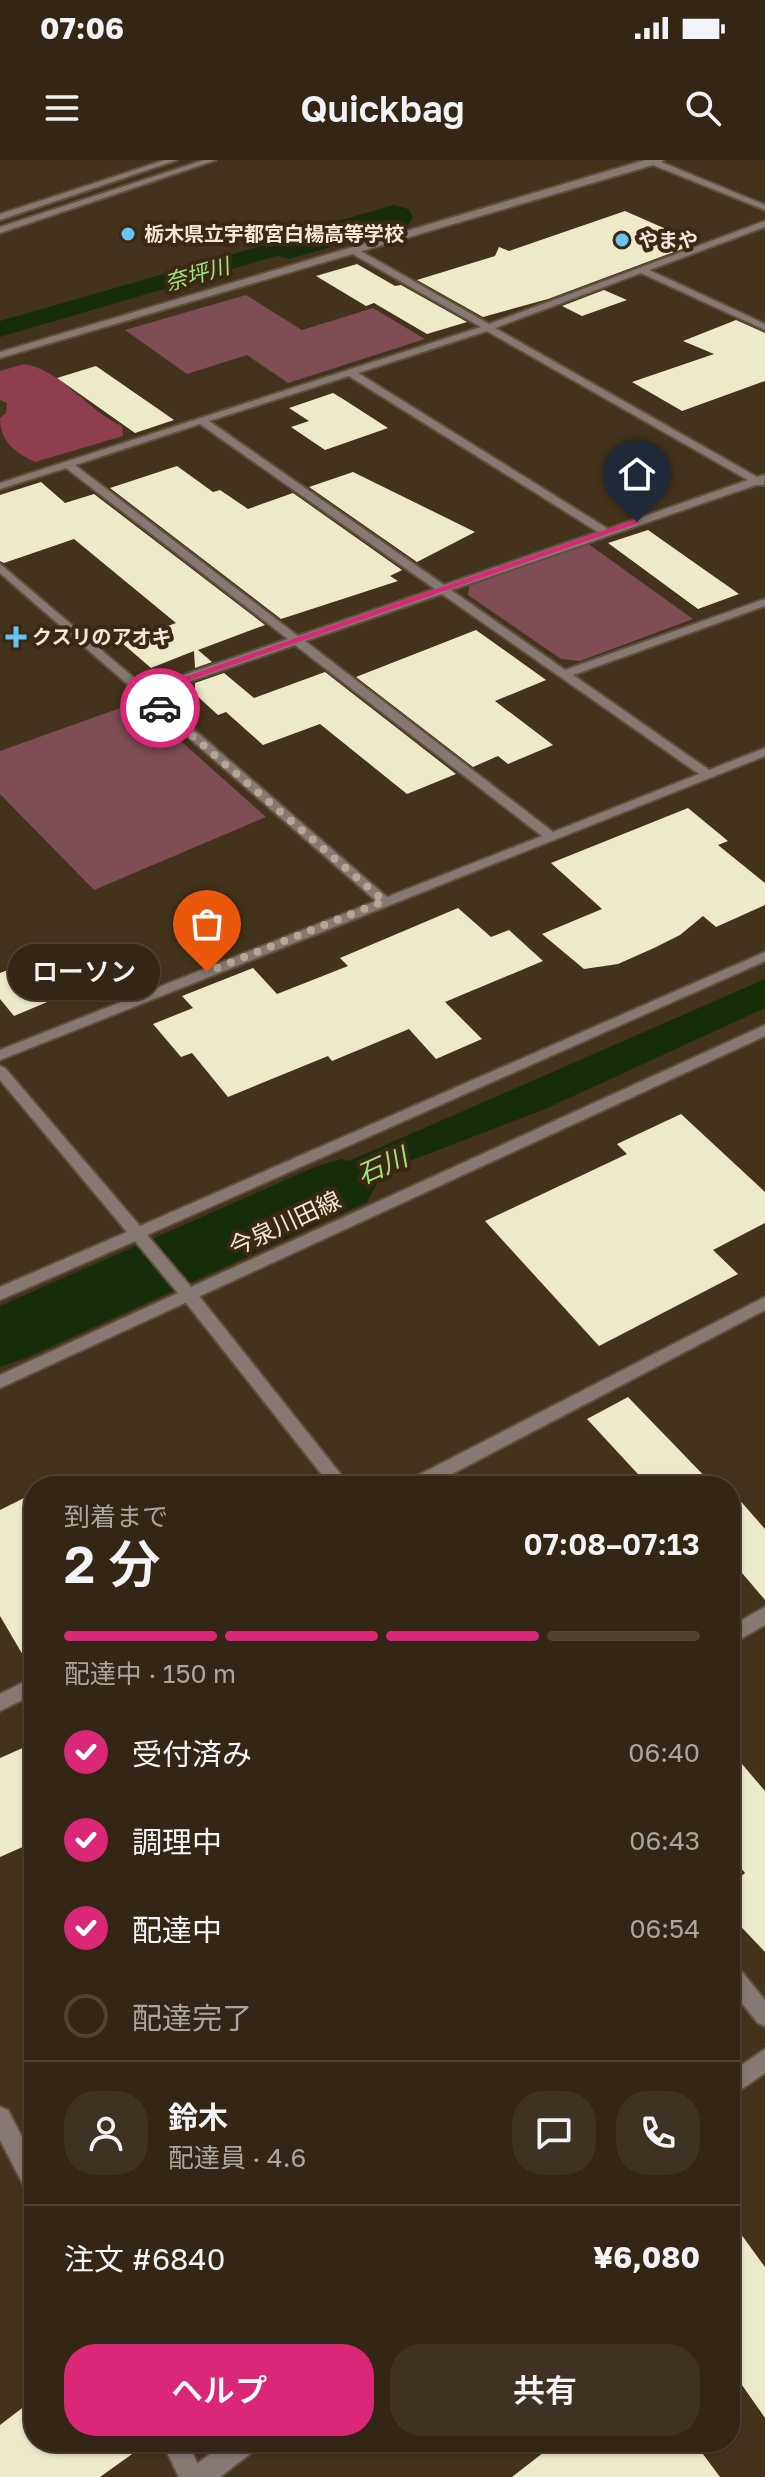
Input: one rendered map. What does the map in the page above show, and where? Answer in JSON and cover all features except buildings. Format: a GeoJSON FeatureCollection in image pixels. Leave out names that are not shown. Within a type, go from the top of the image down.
{"type":"FeatureCollection","features":[{"type":"Feature","properties":{"kind":"street"},"geometry":{"type":"LineString","coordinates":[[0,217],[174,160],[192,167]]}},
{"type":"Feature","properties":{"kind":"street"},"geometry":{"type":"LineString","coordinates":[[0,230],[212,160]]}},
{"type":"Feature","properties":{"kind":"street"},"geometry":{"type":"LineString","coordinates":[[0,355],[654,161],[765,208]]}},
{"type":"Feature","properties":{"kind":"street"},"geometry":{"type":"LineString","coordinates":[[0,486],[490,327],[765,224]]}},
{"type":"Feature","properties":{"kind":"street"},"geometry":{"type":"LineString","coordinates":[[354,251],[762,481]]}},
{"type":"Feature","properties":{"kind":"street"},"geometry":{"type":"LineString","coordinates":[[641,270],[765,327]]}},
{"type":"Feature","properties":{"kind":"street"},"geometry":{"type":"LineString","coordinates":[[350,372],[607,533]]}},
{"type":"Feature","properties":{"kind":"street"},"geometry":{"type":"LineString","coordinates":[[201,420],[707,774]]}},
{"type":"Feature","properties":{"kind":"street"},"geometry":{"type":"LineString","coordinates":[[68,464],[549,835]]}},
{"type":"Feature","properties":{"kind":"street"},"geometry":{"type":"LineString","coordinates":[[144,693],[762,481]]}},
{"type":"Feature","properties":{"kind":"street"},"geometry":{"type":"LineString","coordinates":[[0,567],[384,901]]}},
{"type":"Feature","properties":{"kind":"street"},"geometry":{"type":"LineString","coordinates":[[564,674],[765,602]]}},
{"type":"Feature","properties":{"kind":"street"},"geometry":{"type":"LineString","coordinates":[[0,1055],[765,752]]}},
{"type":"Feature","properties":{"kind":"street","name":"今泉川田線"},"geometry":{"type":"LineString","coordinates":[[0,1294],[765,956]]}},
{"type":"Feature","properties":{"kind":"street","name":"今泉川田線"},"geometry":{"type":"LineString","coordinates":[[0,1382],[765,1030]]}},
{"type":"Feature","properties":{"kind":"street"},"geometry":{"type":"LineString","coordinates":[[0,1071],[189,1295],[333,1476]]}},
{"type":"Feature","properties":{"kind":"street"},"geometry":{"type":"LineString","coordinates":[[432,1476],[765,1303]]}},
{"type":"Feature","properties":{"kind":"street"},"geometry":{"type":"LineString","coordinates":[[740,1631],[765,1615]]}},
{"type":"Feature","properties":{"kind":"street"},"geometry":{"type":"LineString","coordinates":[[0,1703],[24,1690]]}},
{"type":"Feature","properties":{"kind":"street"},"geometry":{"type":"LineString","coordinates":[[740,1985],[765,2016]]}},
{"type":"Feature","properties":{"kind":"street"},"geometry":{"type":"LineString","coordinates":[[740,2079],[765,2060]]}},
{"type":"Feature","properties":{"kind":"street"},"geometry":{"type":"LineString","coordinates":[[0,2118],[24,2163]]}},
{"type":"Feature","properties":{"kind":"street"},"geometry":{"type":"LineString","coordinates":[[179,2452],[192,2477]]}},
{"type":"Feature","properties":{"kind":"street"},"geometry":{"type":"LineString","coordinates":[[200,2477],[234,2452]]}},
{"type":"Feature","properties":{"kind":"shaded area"},"geometry":{"type":"Polygon","coordinates":[[[246,295],[302,330],[373,308],[425,339],[288,383],[247,355],[187,374],[125,330],[246,295]]]}},
{"type":"Feature","properties":{"kind":"shaded area"},"geometry":{"type":"Polygon","coordinates":[[[24,364],[62,382],[122,426],[123,436],[35,462],[15,450],[6,440],[1,426],[0,418],[6,413],[7,403],[0,400],[0,371],[24,364]]]}},
{"type":"Feature","properties":{"kind":"shaded area"},"geometry":{"type":"Polygon","coordinates":[[[587,543],[693,619],[580,661],[561,659],[468,595],[469,586],[587,543]]]}},
{"type":"Feature","properties":{"kind":"shaded area"},"geometry":{"type":"Polygon","coordinates":[[[137,702],[266,817],[94,890],[0,794],[0,751],[137,702]]]}},
{"type":"Feature","properties":{"kind":"water"},"geometry":{"type":"Polygon","coordinates":[[[381,215],[392,222],[0,337],[0,321],[352,220],[381,215]]]}},
{"type":"Feature","properties":{"kind":"water"},"geometry":{"type":"Polygon","coordinates":[[[765,979],[765,1008],[543,1110],[399,1165],[252,1230],[237,1210],[765,979]]]}},
{"type":"Feature","properties":{"kind":"water"},"geometry":{"type":"Polygon","coordinates":[[[74,1292],[94,1317],[0,1358],[0,1324],[74,1292]]]}},
{"type":"Feature","properties":{"kind":"waterway","name":"奈坪川"},"geometry":{"type":"LineString","coordinates":[[289,247],[394,217]]}},
{"type":"Feature","properties":{"kind":"waterway","name":"石川"},"geometry":{"type":"LineString","coordinates":[[0,1338],[342,1184]]}},
{"type":"Feature","properties":{"kind":"way so far"},"geometry":{"type":"LineString","coordinates":[[160,708],[384,901],[207,972]]}},
{"type":"Feature","properties":{"kind":"place","name":"栃木県立宇都宮白楊高等学校"},"geometry":{"type":"Point","coordinates":[128,234]}},
{"type":"Feature","properties":{"kind":"place","name":"やまや"},"geometry":{"type":"Point","coordinates":[622,240]}},
{"type":"Feature","properties":{"kind":"place","name":"クスリのアオキ"},"geometry":{"type":"Point","coordinates":[16,637]}},
{"type":"Feature","properties":{"kind":"place","name":"ローソン"},"geometry":{"type":"Point","coordinates":[207,972]}},
{"type":"Feature","properties":{"kind":"route"},"geometry":{"type":"LineString","coordinates":[[160,708],[144,693],[637,522]]}}]}
